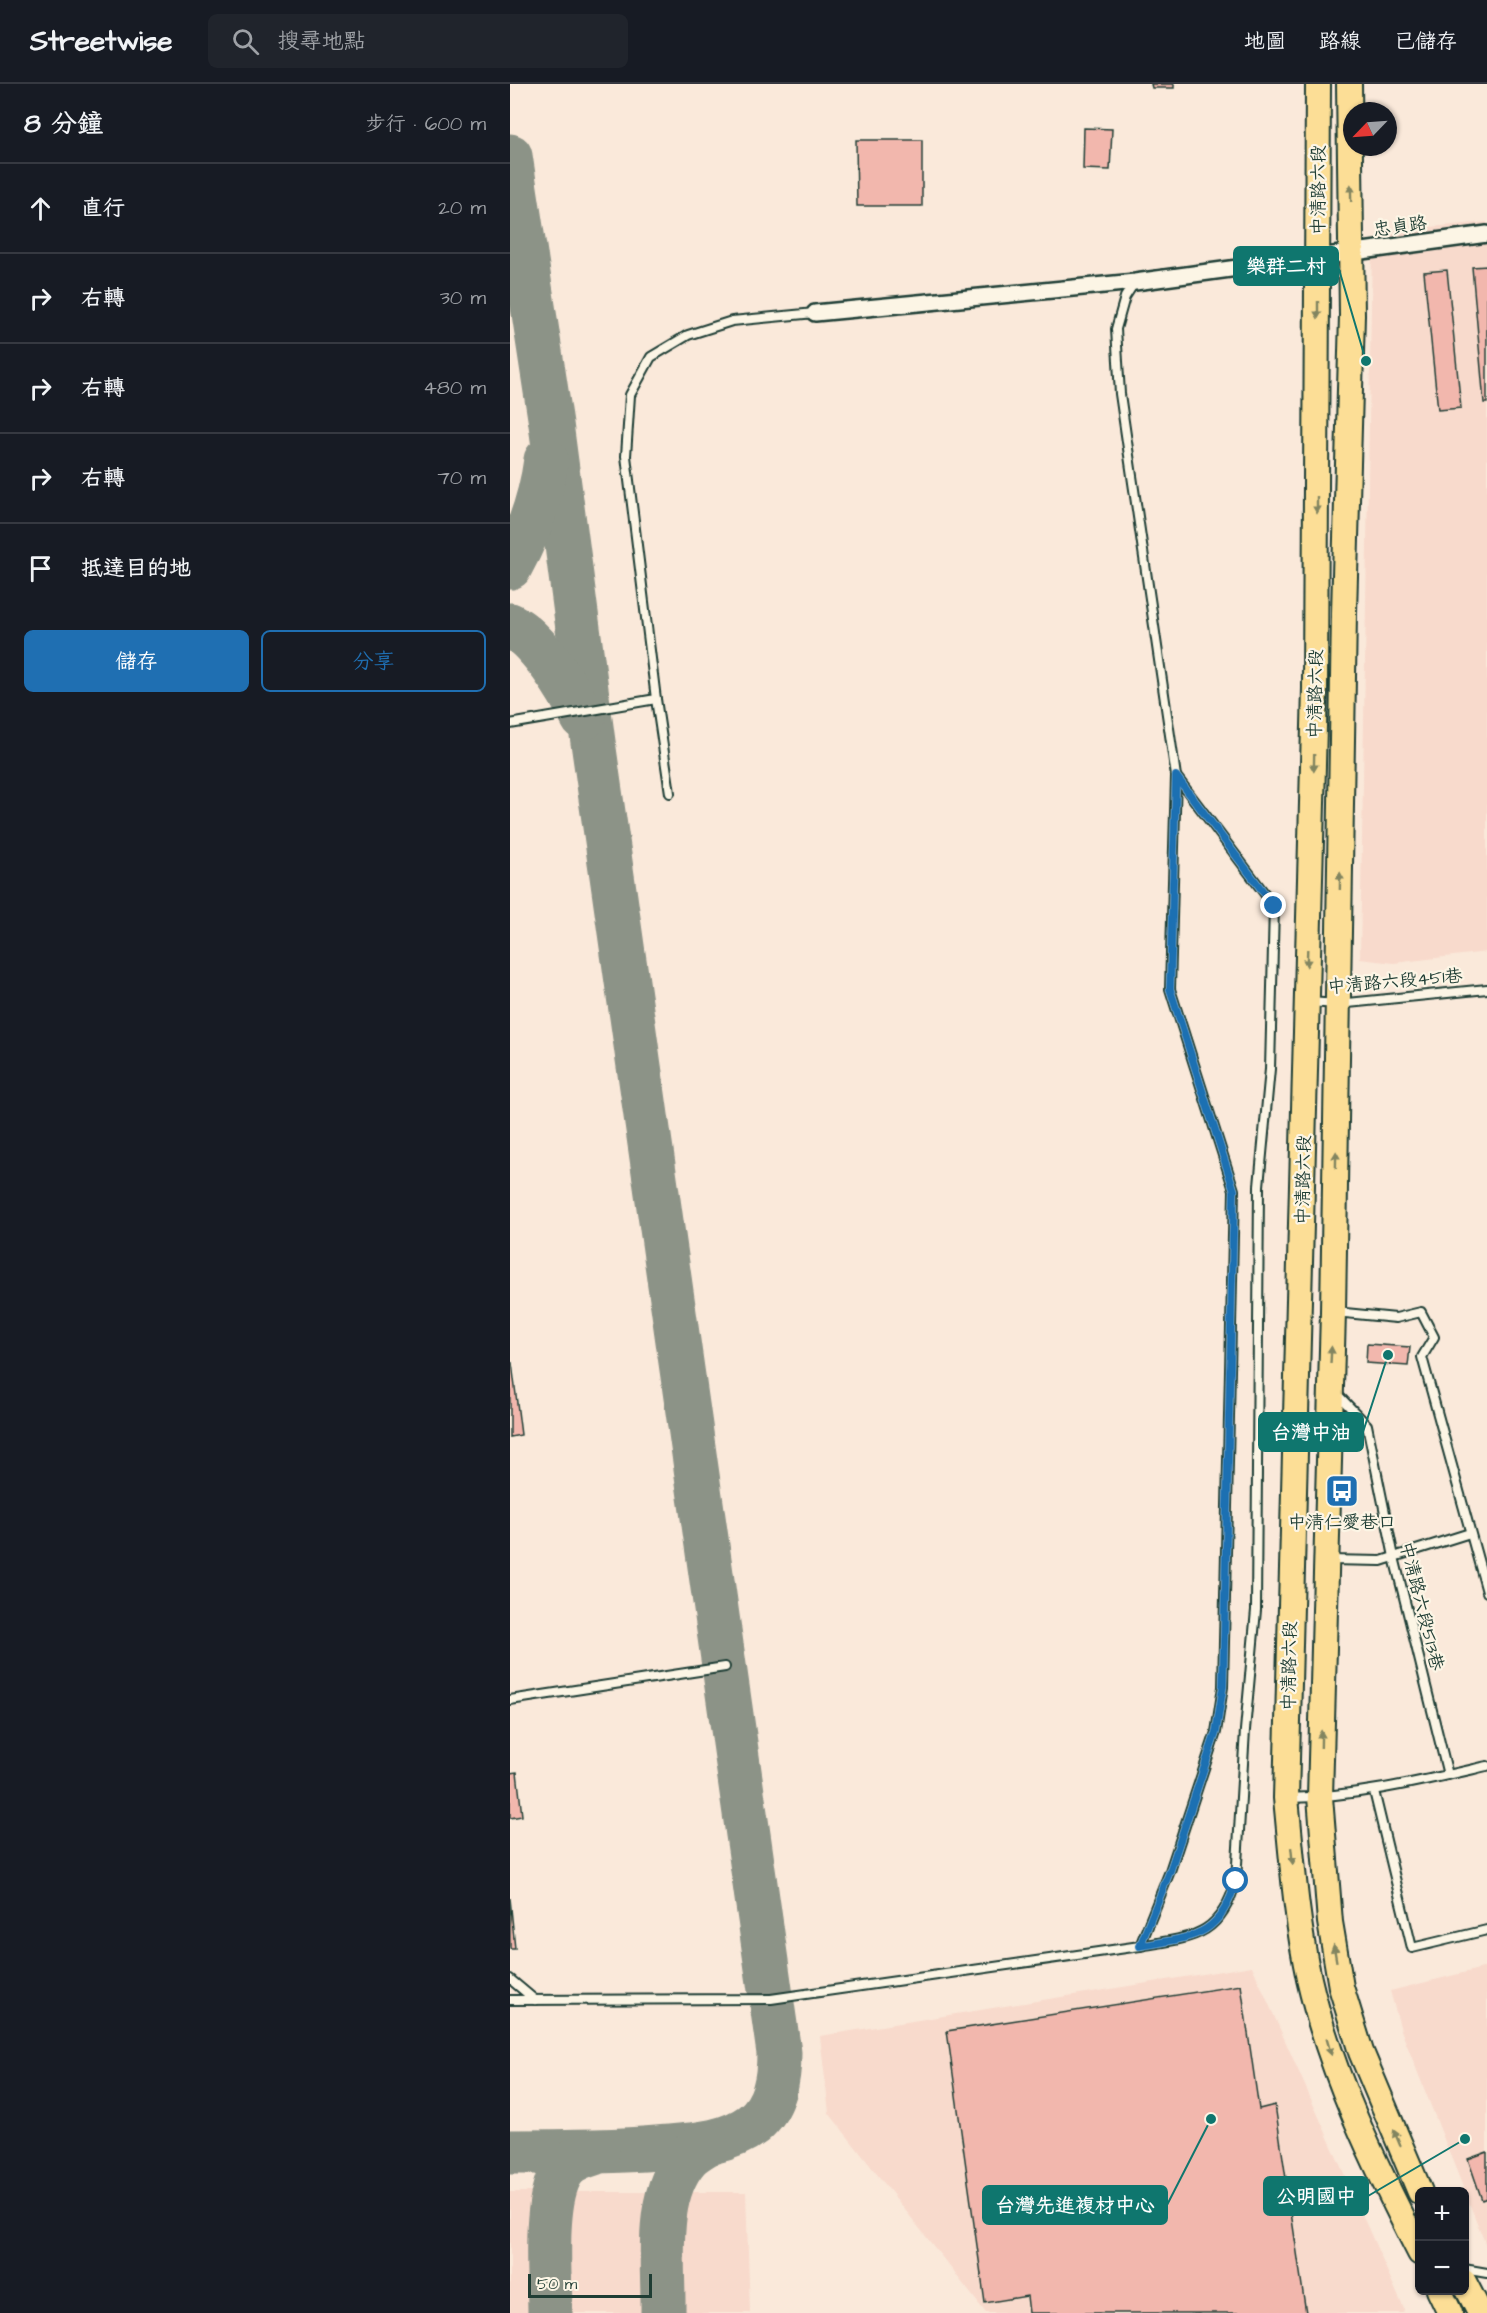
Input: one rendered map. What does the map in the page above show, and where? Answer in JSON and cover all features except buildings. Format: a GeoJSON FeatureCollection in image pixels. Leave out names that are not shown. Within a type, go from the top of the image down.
{"type":"FeatureCollection","features":[{"type":"Feature","properties":{"kind":"main road","name":"中清路六段"},"geometry":{"type":"LineString","coordinates":[[1318,84],[1315,699],[1287,1798],[1297,1906],[1309,1979],[1332,2058],[1374,2162],[1415,2245]]}},
{"type":"Feature","properties":{"kind":"main road","name":"中清路六段"},"geometry":{"type":"LineString","coordinates":[[1349,84],[1352,252],[1333,1312],[1320,1797],[1330,1922],[1341,1987],[1361,2052],[1418,2187]]}},
{"type":"Feature","properties":{"kind":"main road"},"geometry":{"type":"LineString","coordinates":[[1469,2292],[1480,2313]]}},
{"type":"Feature","properties":{"kind":"main road"},"geometry":{"type":"LineString","coordinates":[[1441,2295],[1450,2313]]}},
{"type":"Feature","properties":{"kind":"street","name":"忠貞路"},"geometry":{"type":"LineString","coordinates":[[814,313],[1135,282],[1487,234]]}},
{"type":"Feature","properties":{"kind":"lane"},"geometry":{"type":"LineString","coordinates":[[1135,282],[1125,297],[1116,329],[1120,394],[1176,776],[1170,989],[1234,1190],[1223,1687],[1216,1732],[1170,1871],[1140,1946]]}},
{"type":"Feature","properties":{"kind":"lane"},"geometry":{"type":"LineString","coordinates":[[670,793],[626,456],[630,396],[651,357],[688,335],[732,321],[814,313]]}},
{"type":"Feature","properties":{"kind":"lane"},"geometry":{"type":"LineString","coordinates":[[510,724],[656,699]]}},
{"type":"Feature","properties":{"kind":"lane"},"geometry":{"type":"LineString","coordinates":[[510,2001],[771,1999],[1186,1938],[1206,1930],[1221,1917],[1231,1901],[1236,1881],[1245,1730],[1256,1610],[1259,1186],[1270,1069],[1274,906],[1176,776]]}},
{"type":"Feature","properties":{"kind":"lane","name":"中清路六段451巷"},"geometry":{"type":"LineString","coordinates":[[1306,1002],[1338,1004],[1487,989]]}},
{"type":"Feature","properties":{"kind":"lane"},"geometry":{"type":"LineString","coordinates":[[1333,1312],[1396,1318],[1421,1312],[1434,1337],[1422,1357],[1487,1592]]}},
{"type":"Feature","properties":{"kind":"lane","name":"中清路六段513巷"},"geometry":{"type":"LineString","coordinates":[[1330,1386],[1367,1425],[1394,1557],[1448,1775]]}},
{"type":"Feature","properties":{"kind":"lane"},"geometry":{"type":"LineString","coordinates":[[1325,1560],[1381,1561],[1470,1533]]}},
{"type":"Feature","properties":{"kind":"lane"},"geometry":{"type":"LineString","coordinates":[[510,1700],[725,1667]]}},
{"type":"Feature","properties":{"kind":"lane"},"geometry":{"type":"LineString","coordinates":[[1287,1798],[1374,1791],[1487,1766]]}},
{"type":"Feature","properties":{"kind":"lane"},"geometry":{"type":"LineString","coordinates":[[1374,1791],[1412,1948],[1487,1930]]}},
{"type":"Feature","properties":{"kind":"lane"},"geometry":{"type":"LineString","coordinates":[[510,1979],[536,2000]]}},
{"type":"Feature","properties":{"kind":"lane"},"geometry":{"type":"LineString","coordinates":[[1469,2270],[1487,2273]]}},
{"type":"Feature","properties":{"kind":"shaded area"},"geometry":{"type":"Polygon","coordinates":[[[1487,222],[1487,952],[1394,963],[1360,959],[1372,246],[1386,231],[1487,222]]]}},
{"type":"Feature","properties":{"kind":"shaded area"},"geometry":{"type":"Polygon","coordinates":[[[1252,1966],[1404,2309],[1403,2313],[986,2313],[829,2113],[820,2036],[1252,1966]]]}},
{"type":"Feature","properties":{"kind":"shaded area"},"geometry":{"type":"Polygon","coordinates":[[[1487,1967],[1487,2248],[1469,2202],[1469,2187],[1463,2187],[1401,2030],[1390,1991],[1487,1967]]]}},
{"type":"Feature","properties":{"kind":"shaded area"},"geometry":{"type":"Polygon","coordinates":[[[510,2192],[746,2192],[750,2313],[510,2313],[510,2192]]]}},
{"type":"Feature","properties":{"kind":"taxiway"},"geometry":{"type":"LineString","coordinates":[[510,156],[551,424],[593,742],[779,2053],[777,2082],[766,2109],[753,2124],[731,2136],[694,2145],[639,2149],[510,2152]]}},
{"type":"Feature","properties":{"kind":"taxiway"},"geometry":{"type":"LineString","coordinates":[[510,567],[533,515],[546,460]]}},
{"type":"Feature","properties":{"kind":"taxiway"},"geometry":{"type":"LineString","coordinates":[[510,625],[521,632],[542,653],[570,693],[583,718]]}},
{"type":"Feature","properties":{"kind":"taxiway"},"geometry":{"type":"LineString","coordinates":[[663,2313],[663,2232],[669,2191],[688,2157],[706,2144]]}},
{"type":"Feature","properties":{"kind":"taxiway"},"geometry":{"type":"LineString","coordinates":[[550,2313],[550,2217],[557,2182],[564,2169],[571,2163],[597,2152]]}},
{"type":"Feature","properties":{"kind":"place","name":"樂群二村"},"geometry":{"type":"Point","coordinates":[1366,361]}},
{"type":"Feature","properties":{"kind":"place","name":"台灣中油"},"geometry":{"type":"Point","coordinates":[1388,1355]}},
{"type":"Feature","properties":{"kind":"place","name":"中清仁愛巷口"},"geometry":{"type":"Point","coordinates":[1342,1491]}},
{"type":"Feature","properties":{"kind":"place","name":"台灣先進複材中心"},"geometry":{"type":"Point","coordinates":[1211,2119]}},
{"type":"Feature","properties":{"kind":"place","name":"公明國中"},"geometry":{"type":"Point","coordinates":[1465,2139]}},
{"type":"Feature","properties":{"kind":"route"},"geometry":{"type":"LineString","coordinates":[[1236,1881],[1231,1901],[1221,1917],[1206,1930],[1186,1938],[1140,1946],[1170,1871],[1216,1732],[1223,1687],[1234,1190],[1170,989],[1176,776],[1234,856],[1274,906]]}}]}
